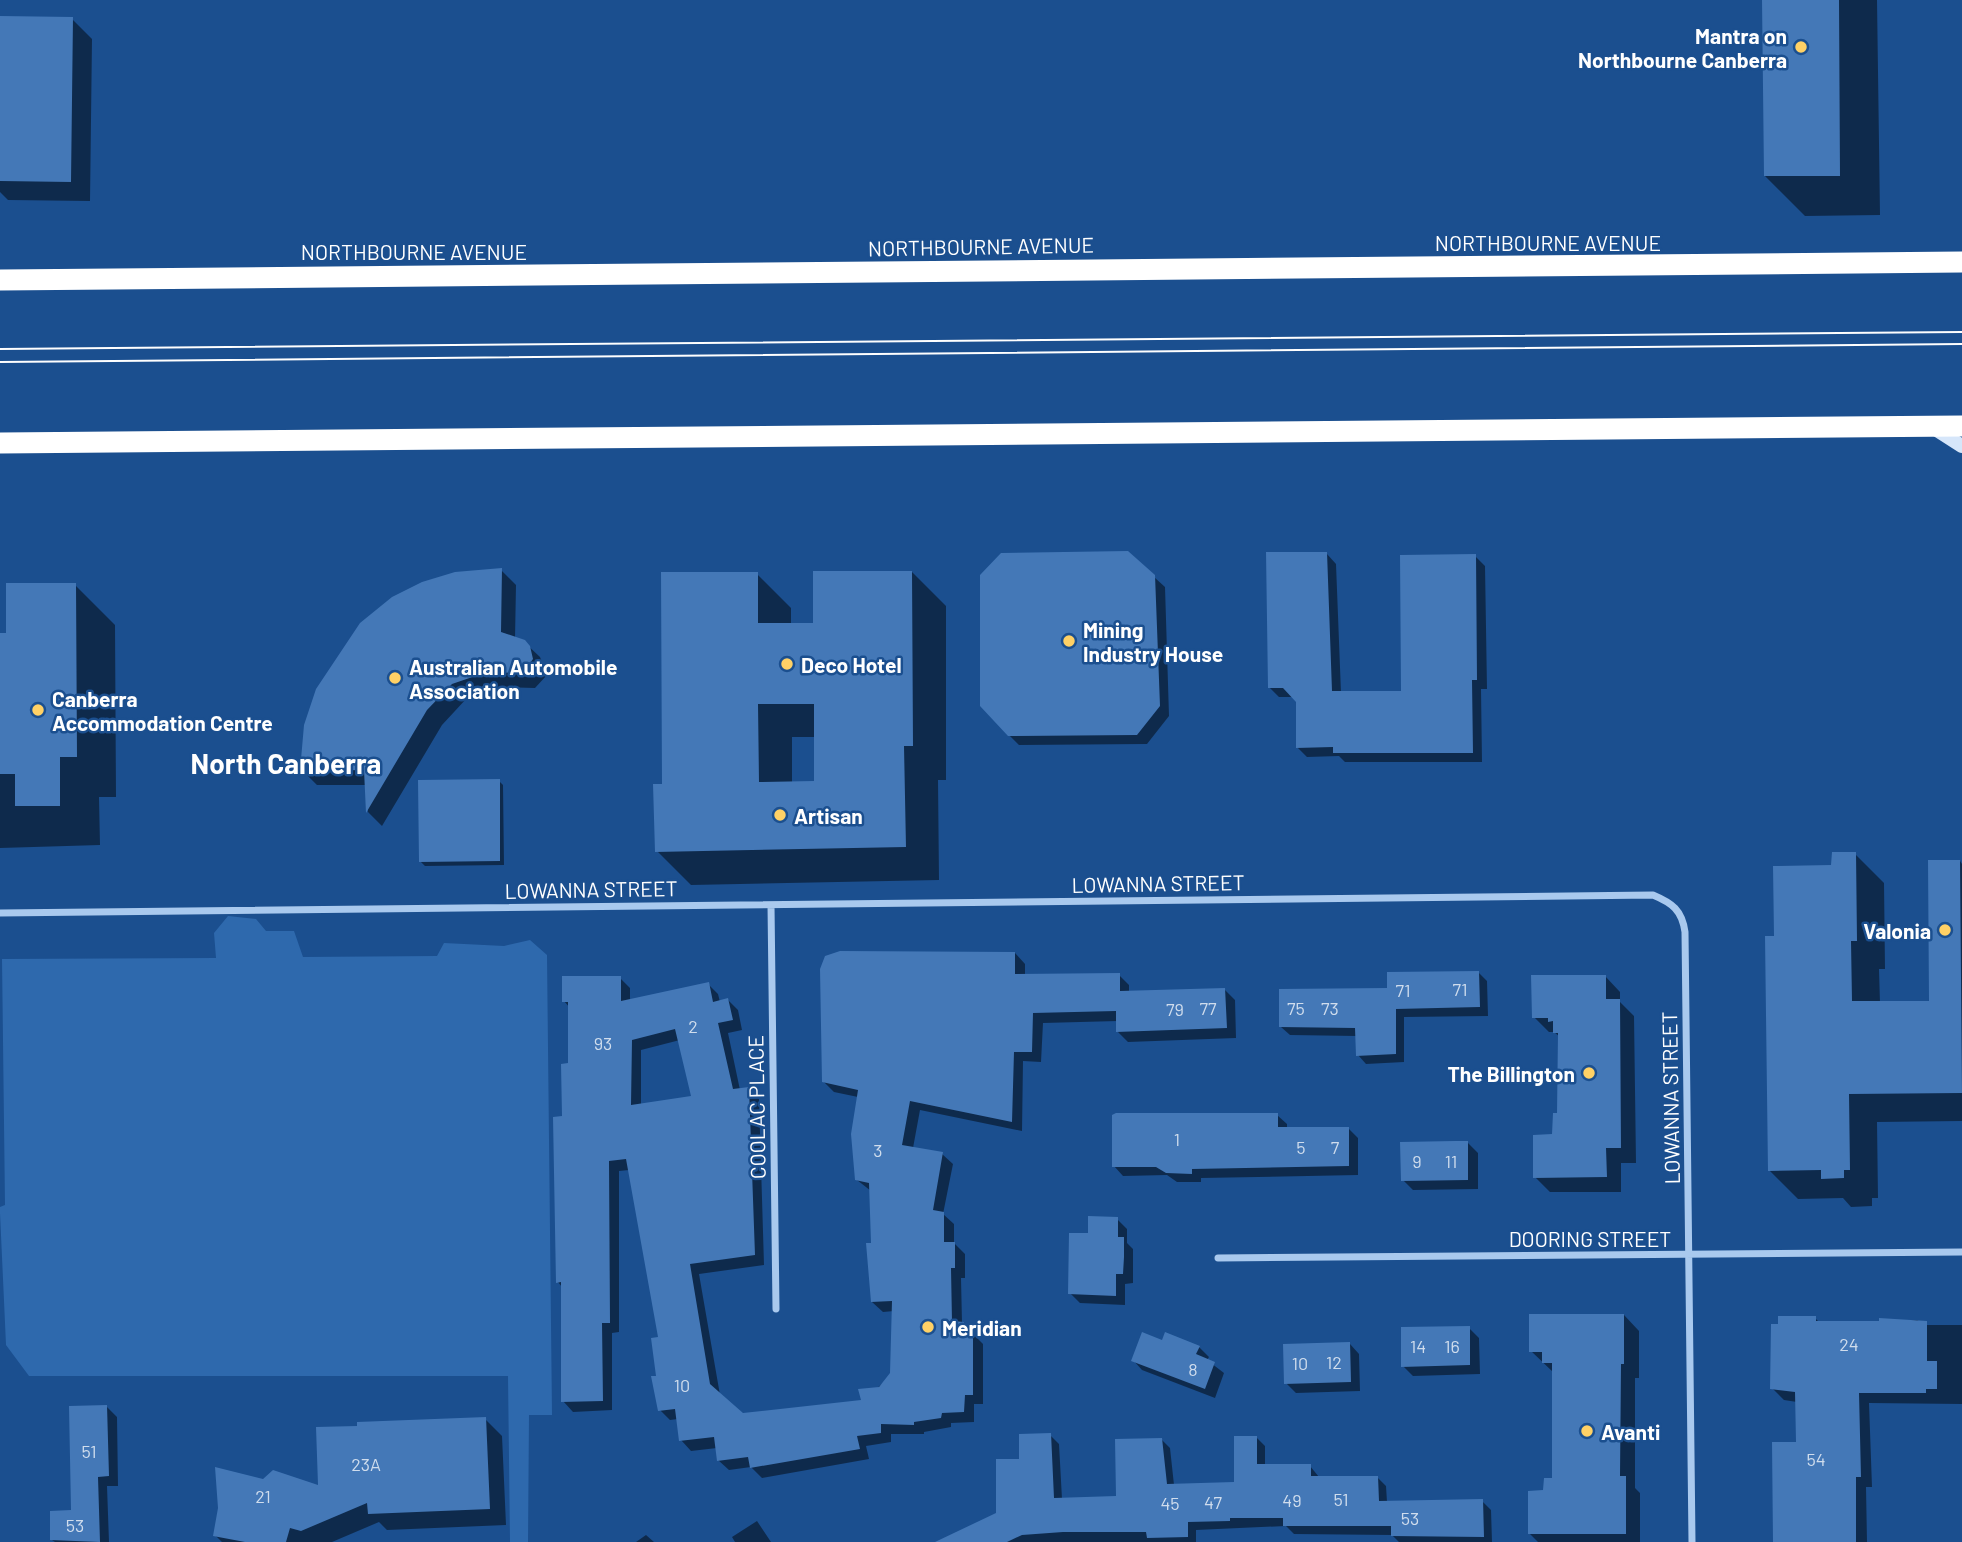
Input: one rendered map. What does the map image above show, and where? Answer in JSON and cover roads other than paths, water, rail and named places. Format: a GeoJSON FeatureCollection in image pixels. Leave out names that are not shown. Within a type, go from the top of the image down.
{"type":"FeatureCollection","features":[{"type":"Feature","properties":{"kind":"highway","name":"NORTHBOURNE AVENUE"},"geometry":{"type":"LineString","coordinates":[[0,280],[1956,259]]}},
{"type":"Feature","properties":{"kind":"highway"},"geometry":{"type":"LineString","coordinates":[[0,443],[1962,426]]}},
{"type":"Feature","properties":{"kind":"main road"},"geometry":{"type":"LineString","coordinates":[[1932,426],[1962,446]]}},
{"type":"Feature","properties":{"kind":"street","name":"LOWANNA STREET"},"geometry":{"type":"LineString","coordinates":[[0,913],[1653,895],[1669,901],[1684,919],[1685,932],[1692,1542]]}},
{"type":"Feature","properties":{"kind":"street","name":"COOLAC PLACE"},"geometry":{"type":"LineString","coordinates":[[771,905],[776,1309]]}},
{"type":"Feature","properties":{"kind":"street","name":"DOORING STREET"},"geometry":{"type":"LineString","coordinates":[[1218,1258],[1962,1252]]}},
{"type":"Feature","properties":{"kind":"tram line"},"geometry":{"type":"LineString","coordinates":[[0,349],[1962,332]]}},
{"type":"Feature","properties":{"kind":"tram line"},"geometry":{"type":"LineString","coordinates":[[0,362],[1962,344]]}},
{"type":"Feature","properties":{"kind":"place","name":"Mantra on Northbourne Canberra"},"geometry":{"type":"Point","coordinates":[1801,47]}},
{"type":"Feature","properties":{"kind":"place","name":"Mining Industry House"},"geometry":{"type":"Point","coordinates":[1069,641]}},
{"type":"Feature","properties":{"kind":"place","name":"Deco Hotel"},"geometry":{"type":"Point","coordinates":[787,664]}},
{"type":"Feature","properties":{"kind":"place","name":"Australian Automobile Association"},"geometry":{"type":"Point","coordinates":[395,678]}},
{"type":"Feature","properties":{"kind":"place","name":"Canberra Accommodation Centre"},"geometry":{"type":"Point","coordinates":[38,710]}},
{"type":"Feature","properties":{"kind":"place","name":"Artisan"},"geometry":{"type":"Point","coordinates":[780,815]}},
{"type":"Feature","properties":{"kind":"place","name":"Valonia"},"geometry":{"type":"Point","coordinates":[1945,930]}},
{"type":"Feature","properties":{"kind":"place","name":"The Billington"},"geometry":{"type":"Point","coordinates":[1589,1073]}},
{"type":"Feature","properties":{"kind":"place","name":"Meridian"},"geometry":{"type":"Point","coordinates":[928,1327]}},
{"type":"Feature","properties":{"kind":"place","name":"Avanti"},"geometry":{"type":"Point","coordinates":[1587,1431]}},
{"type":"Feature","properties":{"kind":"district","name":"North Canberra"},"geometry":{"type":"Point","coordinates":[286,763]}}]}
